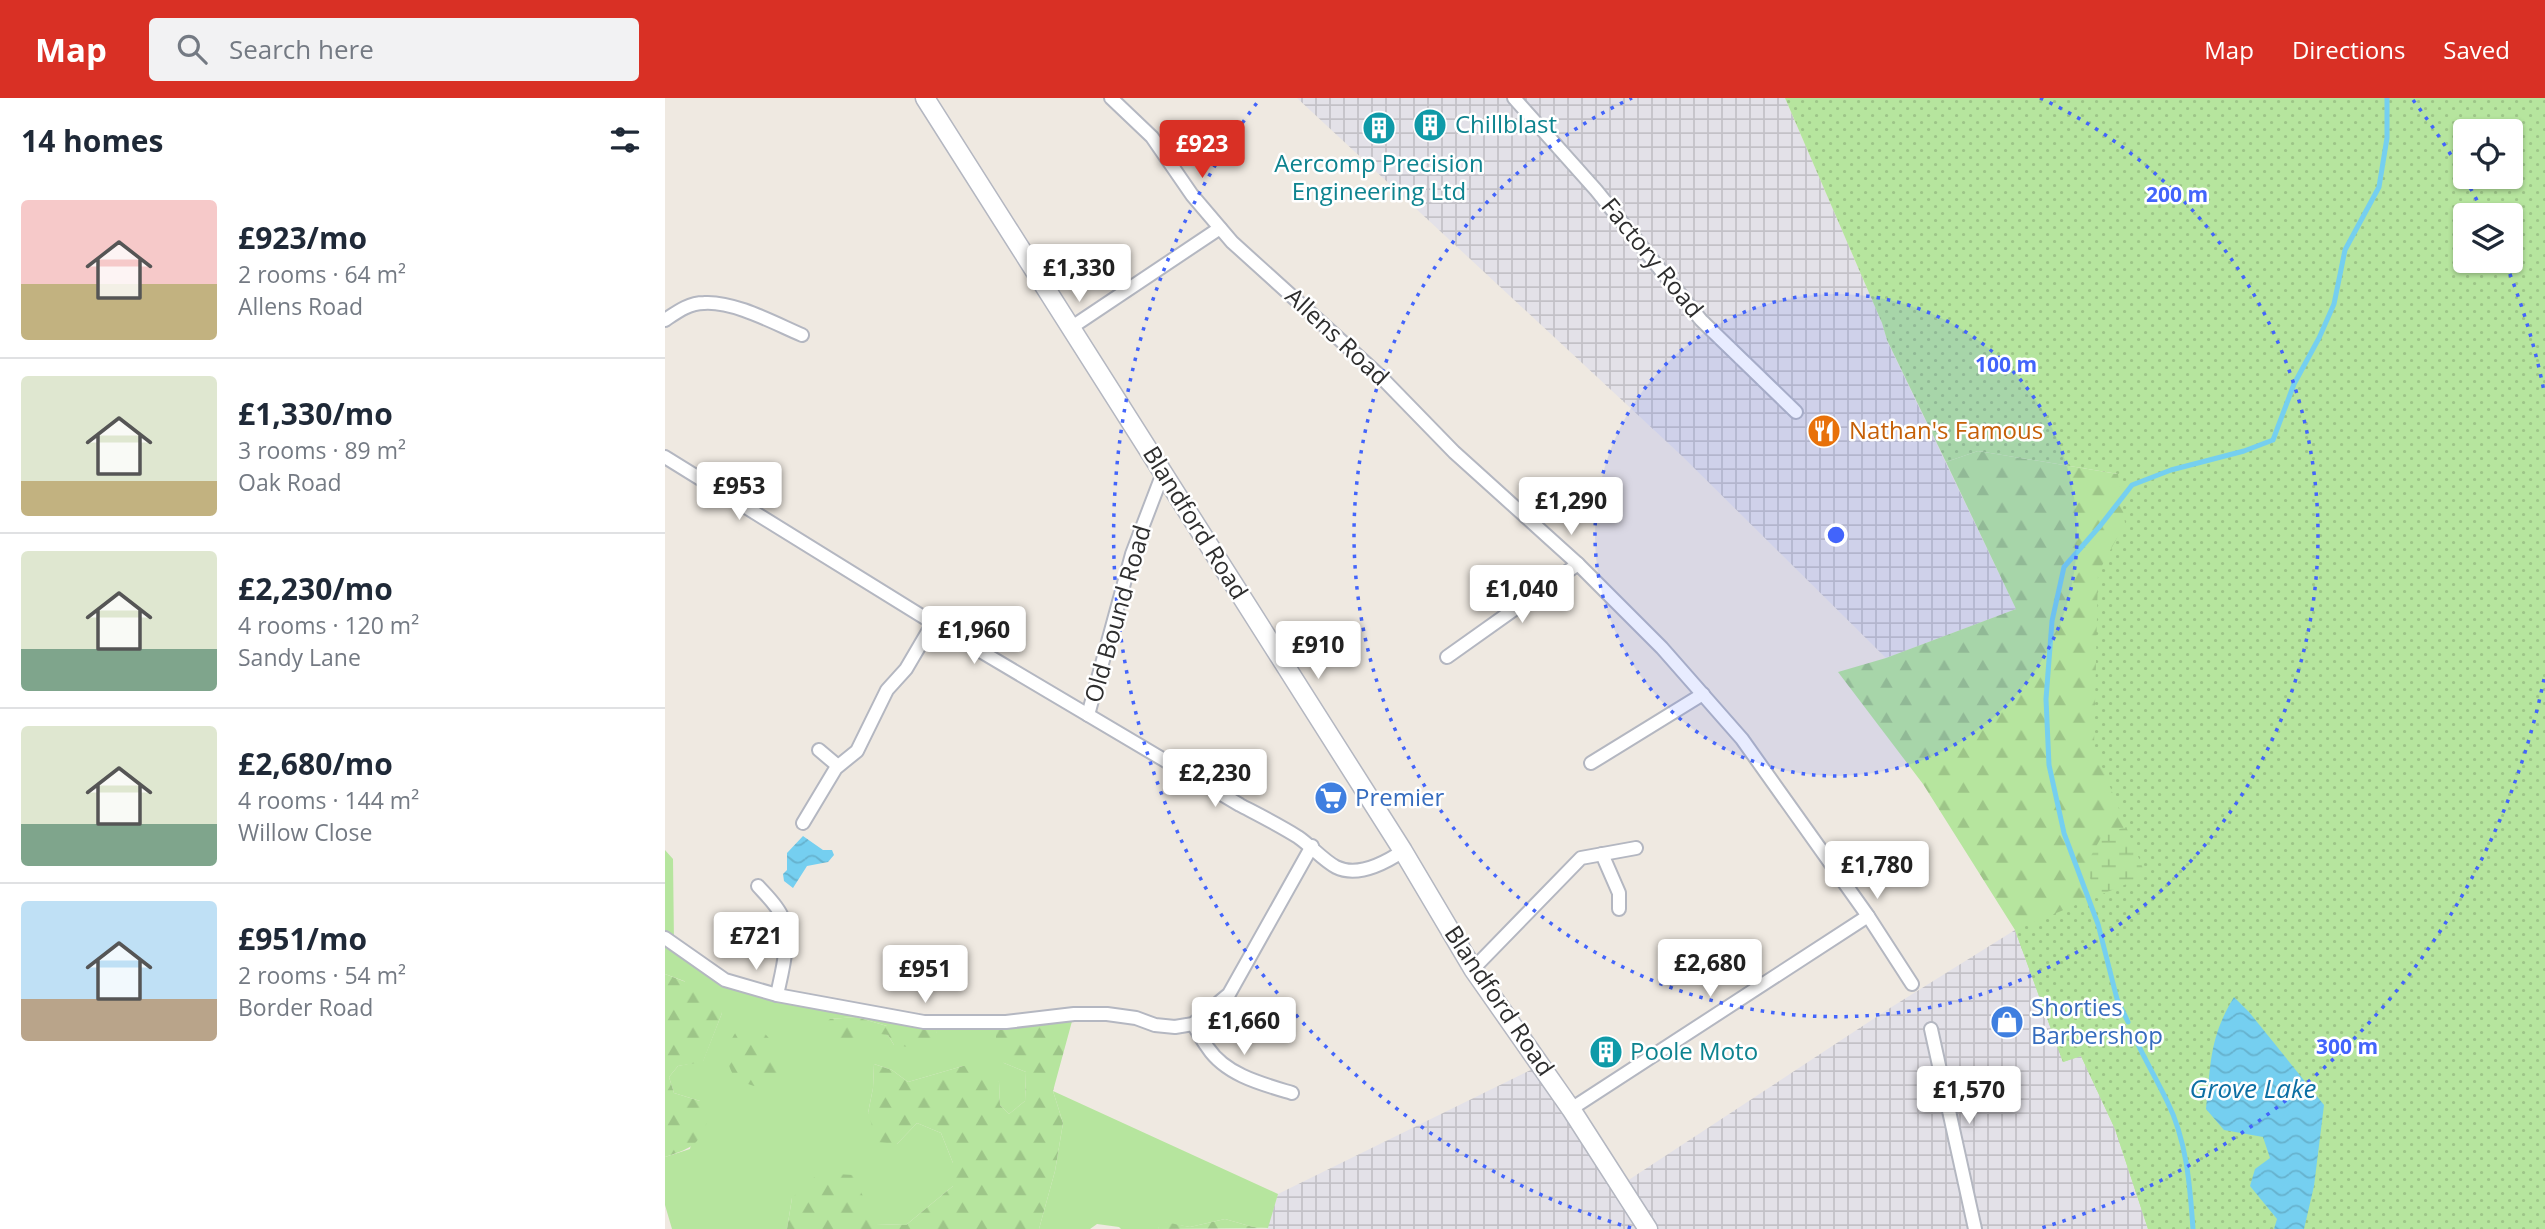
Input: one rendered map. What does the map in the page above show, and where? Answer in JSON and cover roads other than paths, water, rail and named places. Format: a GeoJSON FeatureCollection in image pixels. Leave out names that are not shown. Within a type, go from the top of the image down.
{"type":"FeatureCollection","features":[{"type":"Feature","properties":{"kind":"main road","name":"Blandford Road"},"geometry":{"type":"LineString","coordinates":[[925,98],[1403,851],[1473,969],[1571,1109],[1648,1229]]}},
{"type":"Feature","properties":{"kind":"street","name":"Allens Road"},"geometry":{"type":"LineString","coordinates":[[1111,98],[1152,137],[1192,195],[1232,242],[1380,376],[1454,453],[1578,565],[1662,648],[1742,739],[1868,916],[1912,984]]}},
{"type":"Feature","properties":{"kind":"street","name":"Factory Road"},"geometry":{"type":"LineString","coordinates":[[1514,98],[1596,190],[1701,320],[1796,412]]}},
{"type":"Feature","properties":{"kind":"street"},"geometry":{"type":"LineString","coordinates":[[1072,327],[1220,228]]}},
{"type":"Feature","properties":{"kind":"street"},"geometry":{"type":"LineString","coordinates":[[665,320],[684,308],[702,302],[721,303],[802,335]]}},
{"type":"Feature","properties":{"kind":"street"},"geometry":{"type":"LineString","coordinates":[[665,457],[933,623],[1240,805],[1287,830],[1312,846],[1336,867],[1356,870],[1373,867],[1403,851]]}},
{"type":"Feature","properties":{"kind":"street","name":"Old Bound Road"},"geometry":{"type":"LineString","coordinates":[[1088,715],[1132,554],[1163,473]]}},
{"type":"Feature","properties":{"kind":"street"},"geometry":{"type":"LineString","coordinates":[[1447,657],[1578,565]]}},
{"type":"Feature","properties":{"kind":"street"},"geometry":{"type":"LineString","coordinates":[[803,823],[838,766],[856,751],[887,690],[906,669],[933,623]]}},
{"type":"Feature","properties":{"kind":"street"},"geometry":{"type":"LineString","coordinates":[[1591,763],[1703,694]]}},
{"type":"Feature","properties":{"kind":"street"},"geometry":{"type":"LineString","coordinates":[[819,750],[838,766]]}},
{"type":"Feature","properties":{"kind":"street"},"geometry":{"type":"LineString","coordinates":[[665,938],[725,980],[777,995],[924,1022],[1006,1022],[1073,1014],[1107,1014],[1175,1027],[1193,1024],[1229,994],[1312,846]]}},
{"type":"Feature","properties":{"kind":"street"},"geometry":{"type":"LineString","coordinates":[[1473,969],[1581,858],[1636,848]]}},
{"type":"Feature","properties":{"kind":"street"},"geometry":{"type":"LineString","coordinates":[[1602,854],[1619,893],[1619,909]]}},
{"type":"Feature","properties":{"kind":"street"},"geometry":{"type":"LineString","coordinates":[[758,886],[782,915],[785,930],[785,954],[777,995]]}},
{"type":"Feature","properties":{"kind":"street"},"geometry":{"type":"LineString","coordinates":[[1571,1109],[1868,916]]}},
{"type":"Feature","properties":{"kind":"street"},"geometry":{"type":"LineString","coordinates":[[1193,1024],[1209,1050],[1224,1064],[1248,1079],[1292,1093]]}},
{"type":"Feature","properties":{"kind":"street"},"geometry":{"type":"LineString","coordinates":[[1931,1029],[1975,1229]]}},
{"type":"Feature","properties":{"kind":"street"},"geometry":{"type":"LineString","coordinates":[[1943,1081],[1958,1078]]}},
{"type":"Feature","properties":{"kind":"water"},"geometry":{"type":"Polygon","coordinates":[[[803,836],[823,850],[832,850],[834,855],[828,862],[807,866],[793,888],[784,881],[787,853],[803,836]]]}},
{"type":"Feature","properties":{"kind":"water","name":"Grove Lake"},"geometry":{"type":"Polygon","coordinates":[[[2234,997],[2324,1105],[2314,1186],[2304,1229],[2274,1229],[2277,1219],[2250,1186],[2255,1169],[2270,1158],[2263,1137],[2224,1130],[2206,1109],[2215,1039],[2234,997]]]}},
{"type":"Feature","properties":{"kind":"waterway"},"geometry":{"type":"LineString","coordinates":[[2128,1022],[2117,999],[2098,924],[2064,833],[2049,765],[2046,699],[2052,621],[2064,567],[2132,485],[2171,470],[2244,451],[2273,440],[2294,384],[2334,304],[2345,250],[2379,187],[2387,138],[2387,98]]}},
{"type":"Feature","properties":{"kind":"waterway"},"geometry":{"type":"LineString","coordinates":[[2135,1038],[2167,1101],[2179,1132],[2189,1180],[2193,1229]]}},
{"type":"Feature","properties":{"kind":"place","name":"Chillblast"},"geometry":{"type":"Point","coordinates":[1430,125]}},
{"type":"Feature","properties":{"kind":"place","name":"Aercomp Precision Engineering Ltd"},"geometry":{"type":"Point","coordinates":[1379,128]}},
{"type":"Feature","properties":{"kind":"place","name":"Nathan's Famous"},"geometry":{"type":"Point","coordinates":[1824,431]}},
{"type":"Feature","properties":{"kind":"place","name":"Premier"},"geometry":{"type":"Point","coordinates":[1331,798]}},
{"type":"Feature","properties":{"kind":"place","name":"Shorties Barbershop"},"geometry":{"type":"Point","coordinates":[2007,1022]}},
{"type":"Feature","properties":{"kind":"place","name":"Poole Moto"},"geometry":{"type":"Point","coordinates":[1606,1052]}}]}
